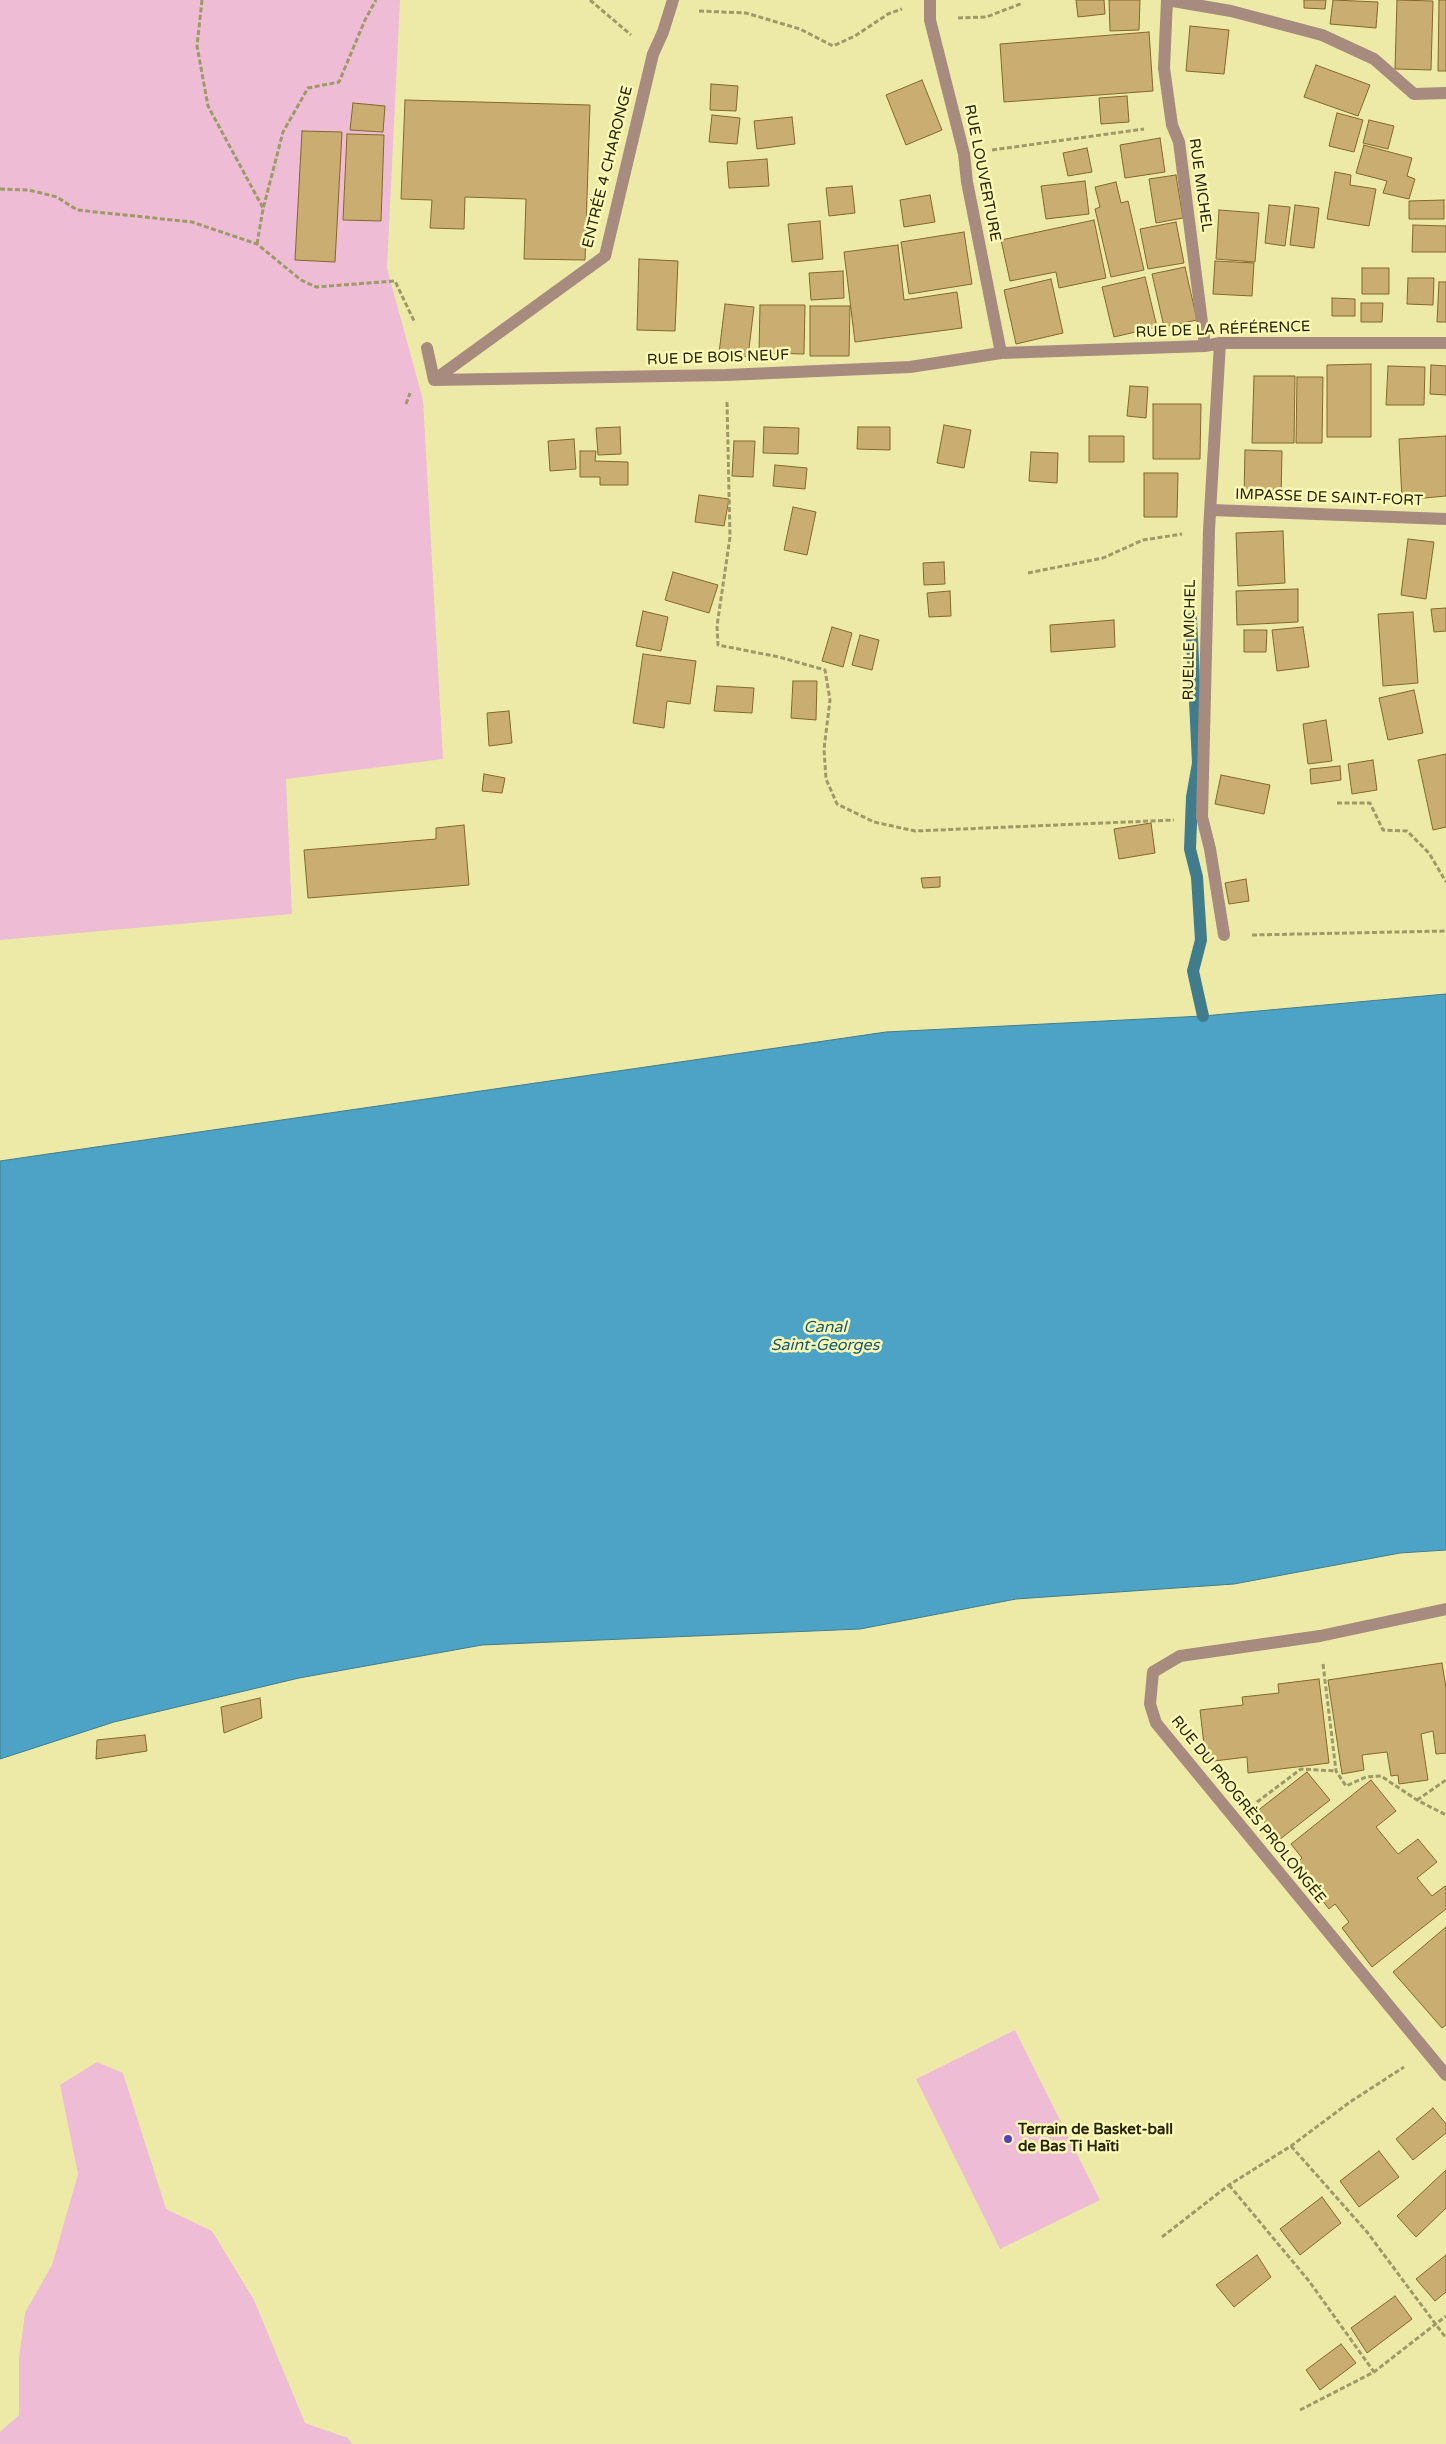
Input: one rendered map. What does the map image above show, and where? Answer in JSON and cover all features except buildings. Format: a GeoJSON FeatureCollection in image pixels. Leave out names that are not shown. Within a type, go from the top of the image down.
{"type":"FeatureCollection","features":[{"type":"Feature","properties":{"kind":"street","name":"RUE LOUVERTURE"},"geometry":{"type":"LineString","coordinates":[[930,0],[930,20],[964,154],[967,182],[1001,353]]}},
{"type":"Feature","properties":{"kind":"street"},"geometry":{"type":"LineString","coordinates":[[1167,0],[1231,11],[1322,35],[1374,59],[1414,94],[1446,93]]}},
{"type":"Feature","properties":{"kind":"street","name":"RUE MICHEL"},"geometry":{"type":"LineString","coordinates":[[1167,0],[1164,68],[1172,125],[1179,142],[1205,346]]}},
{"type":"Feature","properties":{"kind":"street","name":"ENTRÉE 4 CHARONGE"},"geometry":{"type":"LineString","coordinates":[[434,380],[605,256],[653,54],[663,32],[671,6]]}},
{"type":"Feature","properties":{"kind":"street","name":"RUE DE LA RÉFÉRENCE"},"geometry":{"type":"LineString","coordinates":[[1001,353],[1220,344],[1446,343]]}},
{"type":"Feature","properties":{"kind":"street","name":"RUELLE MICHEL"},"geometry":{"type":"LineString","coordinates":[[1220,344],[1212,510],[1209,530],[1202,817],[1210,849],[1224,935]]}},
{"type":"Feature","properties":{"kind":"street"},"geometry":{"type":"LineString","coordinates":[[427,348],[434,380]]}},
{"type":"Feature","properties":{"kind":"street","name":"RUE DE BOIS NEUF"},"geometry":{"type":"LineString","coordinates":[[434,380],[726,375],[910,367],[1001,353]]}},
{"type":"Feature","properties":{"kind":"street","name":"IMPASSE DE SAINT-FORT"},"geometry":{"type":"LineString","coordinates":[[1212,510],[1446,520]]}},
{"type":"Feature","properties":{"kind":"street","name":"RUE DU PROGRÈS PROLONGÉE"},"geometry":{"type":"LineString","coordinates":[[1446,1609],[1320,1636],[1180,1656],[1153,1672],[1150,1704],[1156,1723],[1446,2075]]}},
{"type":"Feature","properties":{"kind":"path"},"geometry":{"type":"LineString","coordinates":[[202,0],[197,46],[208,106],[263,209]]}},
{"type":"Feature","properties":{"kind":"path"},"geometry":{"type":"LineString","coordinates":[[257,244],[263,209],[283,132],[308,88],[339,82],[365,20],[376,0]]}},
{"type":"Feature","properties":{"kind":"path"},"geometry":{"type":"LineString","coordinates":[[590,0],[653,54]]}},
{"type":"Feature","properties":{"kind":"path"},"geometry":{"type":"LineString","coordinates":[[930,20],[986,17],[1023,3]]}},
{"type":"Feature","properties":{"kind":"path"},"geometry":{"type":"LineString","coordinates":[[671,6],[746,13],[800,29],[833,46],[855,36],[888,14],[906,7]]}},
{"type":"Feature","properties":{"kind":"path"},"geometry":{"type":"LineString","coordinates":[[964,154],[1172,125]]}},
{"type":"Feature","properties":{"kind":"path"},"geometry":{"type":"LineString","coordinates":[[0,189],[29,190],[57,197],[77,210],[192,222],[257,244],[301,280],[316,287],[395,281],[427,348]]}},
{"type":"Feature","properties":{"kind":"path"},"geometry":{"type":"LineString","coordinates":[[726,375],[730,536],[718,626],[718,645],[779,657],[825,670],[830,700],[824,749],[826,779],[837,804],[874,822],[915,831],[1202,817]]}},
{"type":"Feature","properties":{"kind":"path"},"geometry":{"type":"LineString","coordinates":[[1028,573],[1103,558],[1143,540],[1209,530]]}},
{"type":"Feature","properties":{"kind":"path"},"geometry":{"type":"LineString","coordinates":[[1337,803],[1370,803],[1383,830],[1407,831],[1429,853],[1446,882]]}},
{"type":"Feature","properties":{"kind":"path"},"geometry":{"type":"LineString","coordinates":[[1224,935],[1446,931]]}},
{"type":"Feature","properties":{"kind":"path"},"geometry":{"type":"LineString","coordinates":[[1320,1636],[1336,1771],[1346,1786],[1366,1777],[1381,1776],[1417,1800],[1446,1815]]}},
{"type":"Feature","properties":{"kind":"path"},"geometry":{"type":"LineString","coordinates":[[1235,1817],[1302,1769],[1336,1771]]}},
{"type":"Feature","properties":{"kind":"path"},"geometry":{"type":"LineString","coordinates":[[1417,1800],[1446,1780]]}},
{"type":"Feature","properties":{"kind":"path"},"geometry":{"type":"LineString","coordinates":[[1162,2237],[1229,2185],[1291,2146],[1350,2102],[1427,2053]]}},
{"type":"Feature","properties":{"kind":"path"},"geometry":{"type":"LineString","coordinates":[[1291,2146],[1367,2232],[1446,2338]]}},
{"type":"Feature","properties":{"kind":"path"},"geometry":{"type":"LineString","coordinates":[[1229,2185],[1309,2281],[1374,2372]]}},
{"type":"Feature","properties":{"kind":"path"},"geometry":{"type":"LineString","coordinates":[[1300,2410],[1374,2372],[1446,2316]]}},
{"type":"Feature","properties":{"kind":"shaded area"},"geometry":{"type":"Polygon","coordinates":[[[0,0],[400,0],[387,268],[423,400],[443,759],[286,779],[292,914],[0,940],[0,0]]]}},
{"type":"Feature","properties":{"kind":"shaded area","name":"Terrain de Basket-ball de Bas Ti Haïti"},"geometry":{"type":"Polygon","coordinates":[[[1015,2030],[1100,2200],[1000,2249],[916,2079],[1015,2030]]]}},
{"type":"Feature","properties":{"kind":"shaded area"},"geometry":{"type":"Polygon","coordinates":[[[97,2062],[123,2073],[166,2209],[212,2231],[254,2300],[305,2423],[348,2438],[352,2444],[0,2444],[0,2432],[19,2415],[19,2358],[25,2313],[52,2265],[78,2174],[60,2085],[97,2062]]]}},
{"type":"Feature","properties":{"kind":"water","name":"Canal Saint-Georges"},"geometry":{"type":"Polygon","coordinates":[[[1446,994],[1446,1550],[1400,1553],[1234,1584],[1016,1599],[860,1629],[482,1645],[299,1678],[114,1722],[0,1759],[0,1161],[886,1032],[1203,1016],[1446,994]]]}},
{"type":"Feature","properties":{"kind":"waterway"},"geometry":{"type":"LineString","coordinates":[[1191,619],[1198,763],[1192,797],[1190,849],[1197,877],[1201,940],[1193,971],[1203,1016]]}},
{"type":"Feature","properties":{"kind":"place","name":"Terrain de Basket-ball de Bas Ti Haïti"},"geometry":{"type":"Point","coordinates":[1008,2139]}}]}
